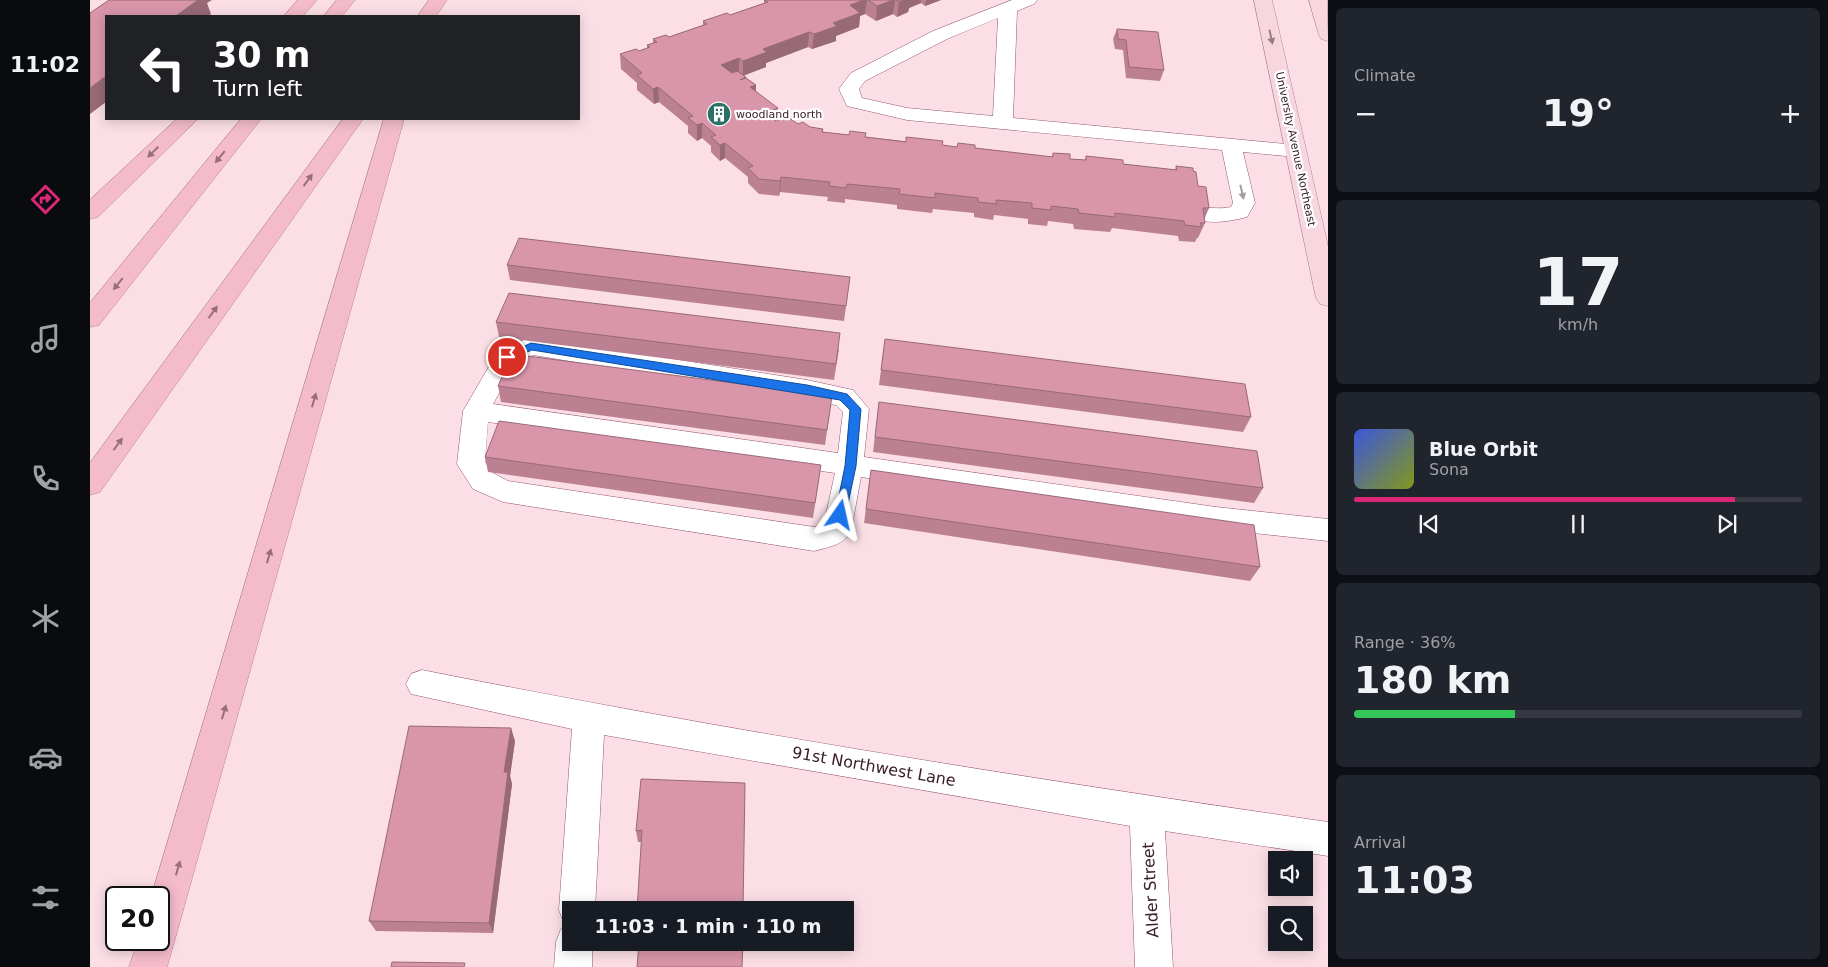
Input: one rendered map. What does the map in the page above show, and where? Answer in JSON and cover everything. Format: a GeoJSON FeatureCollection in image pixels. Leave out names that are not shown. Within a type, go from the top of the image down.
{"type":"FeatureCollection","features":[{"type":"Feature","properties":{"kind":"highway"},"geometry":{"type":"LineString","coordinates":[[294,15],[308,0]]}},
{"type":"Feature","properties":{"kind":"highway"},"geometry":{"type":"LineString","coordinates":[[334,15],[346,0]]}},
{"type":"Feature","properties":{"kind":"highway"},"geometry":{"type":"LineString","coordinates":[[427,15],[438,0]]}},
{"type":"Feature","properties":{"kind":"highway"},"geometry":{"type":"LineString","coordinates":[[90,212],[187,120]]}},
{"type":"Feature","properties":{"kind":"highway"},"geometry":{"type":"LineString","coordinates":[[90,319],[250,120]]}},
{"type":"Feature","properties":{"kind":"highway"},"geometry":{"type":"LineString","coordinates":[[90,484],[352,120]]}},
{"type":"Feature","properties":{"kind":"highway"},"geometry":{"type":"LineString","coordinates":[[170,895],[394,120]]}},
{"type":"Feature","properties":{"kind":"highway"},"geometry":{"type":"LineString","coordinates":[[148,967],[153,951]]}},
{"type":"Feature","properties":{"kind":"main road","name":"University Avenue Northeast"},"geometry":{"type":"LineString","coordinates":[[1263,0],[1328,298]]}},
{"type":"Feature","properties":{"kind":"main road"},"geometry":{"type":"LineString","coordinates":[[1318,0],[1328,35]]}},
{"type":"Feature","properties":{"kind":"street"},"geometry":{"type":"LineString","coordinates":[[1028,0],[940,35],[858,77],[849,88],[854,102],[907,114],[1296,151]]}},
{"type":"Feature","properties":{"kind":"street"},"geometry":{"type":"LineString","coordinates":[[1003,123],[1008,9]]}},
{"type":"Feature","properties":{"kind":"street"},"geometry":{"type":"LineString","coordinates":[[1202,214],[1221,216],[1240,212],[1244,203],[1231,145]]}},
{"type":"Feature","properties":{"kind":"street"},"geometry":{"type":"LineString","coordinates":[[531,346],[807,389],[844,397],[856,409],[850,466],[837,531],[828,536],[814,538],[503,491],[483,481],[471,464],[476,411],[507,357],[531,346]]}},
{"type":"Feature","properties":{"kind":"street"},"geometry":{"type":"LineString","coordinates":[[476,411],[1216,518],[1328,530]]}},
{"type":"Feature","properties":{"kind":"street","name":"91st Northwest Lane"},"geometry":{"type":"LineString","coordinates":[[422,684],[589,718],[1147,812],[1328,839]]}},
{"type":"Feature","properties":{"kind":"street"},"geometry":{"type":"LineString","coordinates":[[577,901],[589,718]]}},
{"type":"Feature","properties":{"kind":"street","name":"Alder Street"},"geometry":{"type":"LineString","coordinates":[[1147,812],[1154,967]]}},
{"type":"Feature","properties":{"kind":"street"},"geometry":{"type":"LineString","coordinates":[[573,967],[574,951]]}},
{"type":"Feature","properties":{"kind":"building"},"geometry":{"type":"Polygon","coordinates":[[[109,0],[198,0],[177,15],[105,15],[105,77],[90,88],[90,13],[109,0]]]}},
{"type":"Feature","properties":{"kind":"building","name":"woodland north"},"geometry":{"type":"Polygon","coordinates":[[[764,0],[864,0],[850,5],[860,13],[833,23],[837,26],[814,34],[809,32],[763,49],[767,52],[743,61],[739,58],[721,65],[732,73],[737,71],[746,77],[740,80],[746,78],[756,85],[750,87],[778,108],[766,113],[775,121],[788,117],[798,124],[803,122],[810,127],[823,129],[822,132],[849,135],[850,131],[866,133],[865,137],[906,142],[906,137],[943,141],[942,145],[957,147],[958,143],[975,145],[975,148],[1053,157],[1053,153],[1070,154],[1070,159],[1086,160],[1086,156],[1123,160],[1123,164],[1177,170],[1176,166],[1193,168],[1193,171],[1196,172],[1198,186],[1206,187],[1209,208],[1203,208],[1205,223],[1200,223],[1202,227],[1185,225],[1184,221],[1115,213],[1115,217],[1079,213],[1078,209],[1051,206],[1051,210],[1032,208],[1032,203],[996,200],[997,204],[978,202],[978,198],[935,193],[935,198],[899,194],[900,189],[847,184],[846,188],[829,186],[830,182],[781,177],[780,181],[759,179],[748,168],[753,166],[725,143],[720,145],[711,137],[716,135],[702,123],[697,125],[688,118],[693,116],[658,87],[653,89],[637,75],[642,73],[620,54],[650,47],[647,45],[657,42],[653,39],[666,35],[669,37],[707,24],[703,21],[727,13],[730,15],[768,2],[764,0]]]}},
{"type":"Feature","properties":{"kind":"building"},"geometry":{"type":"Polygon","coordinates":[[[868,0],[893,0],[877,6],[868,0]]]}},
{"type":"Feature","properties":{"kind":"building"},"geometry":{"type":"Polygon","coordinates":[[[1117,29],[1158,32],[1164,70],[1129,67],[1126,40],[1118,39],[1117,29]]]}},
{"type":"Feature","properties":{"kind":"building"},"geometry":{"type":"Polygon","coordinates":[[[519,238],[850,277],[846,306],[507,265],[519,238]]]}},
{"type":"Feature","properties":{"kind":"building"},"geometry":{"type":"Polygon","coordinates":[[[509,293],[840,333],[836,364],[496,322],[509,293]]]}},
{"type":"Feature","properties":{"kind":"building"},"geometry":{"type":"Polygon","coordinates":[[[885,339],[1245,384],[1251,417],[881,370],[885,339]]]}},
{"type":"Feature","properties":{"kind":"building"},"geometry":{"type":"Polygon","coordinates":[[[512,354],[832,396],[827,430],[498,386],[512,354]]]}},
{"type":"Feature","properties":{"kind":"building"},"geometry":{"type":"Polygon","coordinates":[[[879,402],[1257,451],[1263,488],[875,437],[879,402]]]}},
{"type":"Feature","properties":{"kind":"building"},"geometry":{"type":"Polygon","coordinates":[[[499,421],[821,465],[815,503],[485,457],[499,421]]]}},
{"type":"Feature","properties":{"kind":"building"},"geometry":{"type":"Polygon","coordinates":[[[871,470],[1254,525],[1260,567],[866,509],[871,470]]]}},
{"type":"Feature","properties":{"kind":"building"},"geometry":{"type":"Polygon","coordinates":[[[409,726],[511,728],[504,772],[508,772],[489,923],[369,921],[409,726]]]}},
{"type":"Feature","properties":{"kind":"building"},"geometry":{"type":"Polygon","coordinates":[[[641,779],[745,783],[743,901],[638,901],[642,830],[636,831],[641,779]]]}},
{"type":"Feature","properties":{"kind":"building"},"geometry":{"type":"Polygon","coordinates":[[[638,951],[743,951],[742,967],[637,967],[638,951]]]}},
{"type":"Feature","properties":{"kind":"building"},"geometry":{"type":"Polygon","coordinates":[[[392,962],[465,963],[464,967],[391,967],[392,962]]]}},
{"type":"Feature","properties":{"kind":"place","name":"woodland north"},"geometry":{"type":"Point","coordinates":[719,114]}},
{"type":"Feature","properties":{"kind":"route"},"geometry":{"type":"LineString","coordinates":[[507,357],[531,346],[807,389],[844,397],[856,409],[850,466],[840,515]]}}]}
